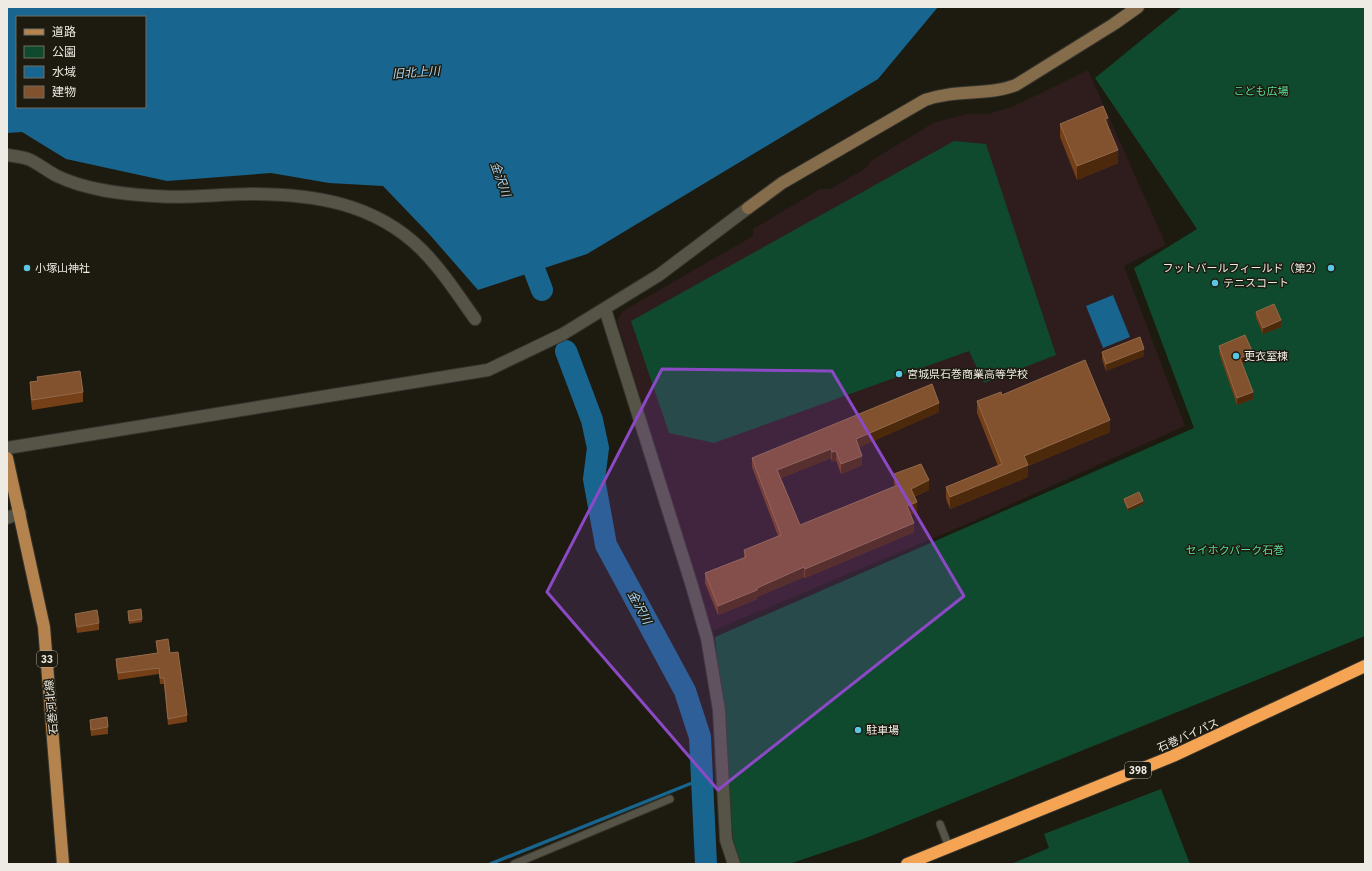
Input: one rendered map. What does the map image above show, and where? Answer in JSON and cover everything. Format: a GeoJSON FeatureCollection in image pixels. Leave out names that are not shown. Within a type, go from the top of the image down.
{"type":"FeatureCollection","features":[{"type":"Feature","properties":{"kind":"highway","name":"石巻バイパス"},"geometry":{"type":"LineString","coordinates":[[907,864],[1173,756],[1365,666]]}},
{"type":"Feature","properties":{"kind":"main road","name":"石巻河北線"},"geometry":{"type":"LineString","coordinates":[[7,458],[44,627],[63,864]]}},
{"type":"Feature","properties":{"kind":"street"},"geometry":{"type":"LineString","coordinates":[[7,448],[488,370],[563,334],[659,276],[782,183],[925,100],[944,94],[998,90],[1016,85],[1114,24],[1138,7]]}},
{"type":"Feature","properties":{"kind":"street"},"geometry":{"type":"LineString","coordinates":[[7,155],[28,159],[57,176],[98,189],[155,197],[201,198],[250,194],[306,196],[343,203],[371,214],[403,233],[422,250],[443,274],[475,319]]}},
{"type":"Feature","properties":{"kind":"street"},"geometry":{"type":"LineString","coordinates":[[605,309],[690,578],[707,638],[719,710],[726,840],[734,864]]}},
{"type":"Feature","properties":{"kind":"street"},"geometry":{"type":"LineString","coordinates":[[7,518],[20,513]]}},
{"type":"Feature","properties":{"kind":"lane"},"geometry":{"type":"LineString","coordinates":[[514,864],[670,799]]}},
{"type":"Feature","properties":{"kind":"lane"},"geometry":{"type":"LineString","coordinates":[[940,824],[949,847]]}},
{"type":"Feature","properties":{"kind":"highlighted area"},"geometry":{"type":"Polygon","coordinates":[[[662,369],[832,371],[964,596],[718,790],[547,592],[662,369]]]}},
{"type":"Feature","properties":{"kind":"shaded area","name":"宮城県石巻商業高等学校"},"geometry":{"type":"Polygon","coordinates":[[[1088,70],[1166,245],[1124,266],[1185,426],[974,521],[710,632],[617,321],[623,311],[753,236],[753,229],[820,189],[830,189],[866,168],[871,161],[933,123],[967,114],[988,114],[1012,107],[1088,70]]]}},
{"type":"Feature","properties":{"kind":"green space","name":"セイホクパーク石巻"},"geometry":{"type":"Polygon","coordinates":[[[1182,7],[1365,7],[1365,636],[866,838],[789,864],[741,864],[733,840],[715,637],[1194,428],[1134,268],[1197,229],[1095,78],[1182,7]]]}},
{"type":"Feature","properties":{"kind":"green space"},"geometry":{"type":"Polygon","coordinates":[[[954,141],[986,144],[1056,355],[984,383],[969,351],[714,443],[669,433],[631,321],[954,141]]]}},
{"type":"Feature","properties":{"kind":"green space"},"geometry":{"type":"Polygon","coordinates":[[[1161,789],[1190,864],[1011,864],[1049,848],[1044,834],[1161,789]]]}},
{"type":"Feature","properties":{"kind":"water","name":"旧北上川"},"geometry":{"type":"Polygon","coordinates":[[[7,7],[938,7],[878,79],[587,254],[478,290],[430,235],[383,186],[329,183],[271,173],[167,181],[66,159],[22,132],[7,133],[7,7]]]}},
{"type":"Feature","properties":{"kind":"water"},"geometry":{"type":"Polygon","coordinates":[[[1113,295],[1130,337],[1103,348],[1086,306],[1113,295]]]}},
{"type":"Feature","properties":{"kind":"building"},"geometry":{"type":"Polygon","coordinates":[[[1103,106],[1108,118],[1105,119],[1118,150],[1077,166],[1060,124],[1103,106]]]}},
{"type":"Feature","properties":{"kind":"building"},"geometry":{"type":"Polygon","coordinates":[[[1274,304],[1281,320],[1263,328],[1256,312],[1274,304]]]}},
{"type":"Feature","properties":{"kind":"building"},"geometry":{"type":"Polygon","coordinates":[[[1245,335],[1253,353],[1240,358],[1253,392],[1237,398],[1219,346],[1245,335]]]}},
{"type":"Feature","properties":{"kind":"building"},"geometry":{"type":"Polygon","coordinates":[[[1140,337],[1144,349],[1106,364],[1102,352],[1140,337]]]}},
{"type":"Feature","properties":{"kind":"building"},"geometry":{"type":"Polygon","coordinates":[[[1085,360],[1110,420],[1024,456],[1028,465],[950,497],[946,487],[1002,464],[977,401],[1001,392],[1002,395],[1085,360]]]}},
{"type":"Feature","properties":{"kind":"building"},"geometry":{"type":"Polygon","coordinates":[[[80,371],[83,392],[32,400],[30,382],[38,381],[37,377],[80,371]]]}},
{"type":"Feature","properties":{"kind":"building"},"geometry":{"type":"Polygon","coordinates":[[[932,384],[939,403],[856,439],[862,456],[841,464],[836,451],[832,452],[831,449],[777,470],[800,525],[898,485],[894,474],[921,464],[929,480],[911,489],[917,502],[907,506],[914,523],[805,569],[804,567],[757,588],[757,590],[718,606],[705,573],[746,557],[744,550],[781,535],[752,458],[932,384]]]}},
{"type":"Feature","properties":{"kind":"building"},"geometry":{"type":"Polygon","coordinates":[[[1139,492],[1143,501],[1128,508],[1124,499],[1139,492]]]}},
{"type":"Feature","properties":{"kind":"building"},"geometry":{"type":"Polygon","coordinates":[[[141,609],[142,619],[129,621],[128,611],[141,609]]]}},
{"type":"Feature","properties":{"kind":"building"},"geometry":{"type":"Polygon","coordinates":[[[97,610],[99,623],[77,627],[75,614],[97,610]]]}},
{"type":"Feature","properties":{"kind":"building"},"geometry":{"type":"Polygon","coordinates":[[[168,639],[170,653],[178,652],[187,715],[168,719],[164,678],[160,678],[159,668],[118,673],[116,659],[158,653],[156,641],[168,639]]]}},
{"type":"Feature","properties":{"kind":"building"},"geometry":{"type":"Polygon","coordinates":[[[107,717],[108,727],[91,730],[90,720],[107,717]]]}},
{"type":"Feature","properties":{"kind":"waterway","name":"金沢川"},"geometry":{"type":"LineString","coordinates":[[524,243],[542,290]]}},
{"type":"Feature","properties":{"kind":"waterway","name":"金沢川"},"geometry":{"type":"LineString","coordinates":[[566,351],[592,420],[598,448],[594,479],[606,545],[685,691],[700,737],[706,864]]}},
{"type":"Feature","properties":{"kind":"waterway"},"geometry":{"type":"LineString","coordinates":[[490,864],[692,783],[702,781]]}},
{"type":"Feature","properties":{"kind":"place","name":"小塚山神社"},"geometry":{"type":"Point","coordinates":[27,268]}},
{"type":"Feature","properties":{"kind":"place","name":"フットバールフィールド（第2）"},"geometry":{"type":"Point","coordinates":[1331,268]}},
{"type":"Feature","properties":{"kind":"place","name":"テニスコート"},"geometry":{"type":"Point","coordinates":[1215,283]}},
{"type":"Feature","properties":{"kind":"place","name":"更衣室棟"},"geometry":{"type":"Point","coordinates":[1236,356]}},
{"type":"Feature","properties":{"kind":"place","name":"宮城県石巻商業高等学校"},"geometry":{"type":"Point","coordinates":[899,374]}},
{"type":"Feature","properties":{"kind":"place","name":"駐車場"},"geometry":{"type":"Point","coordinates":[858,730]}},
{"type":"Feature","properties":{"kind":"park label","name":"こども広場"},"geometry":{"type":"Point","coordinates":[1261,91]}}]}
